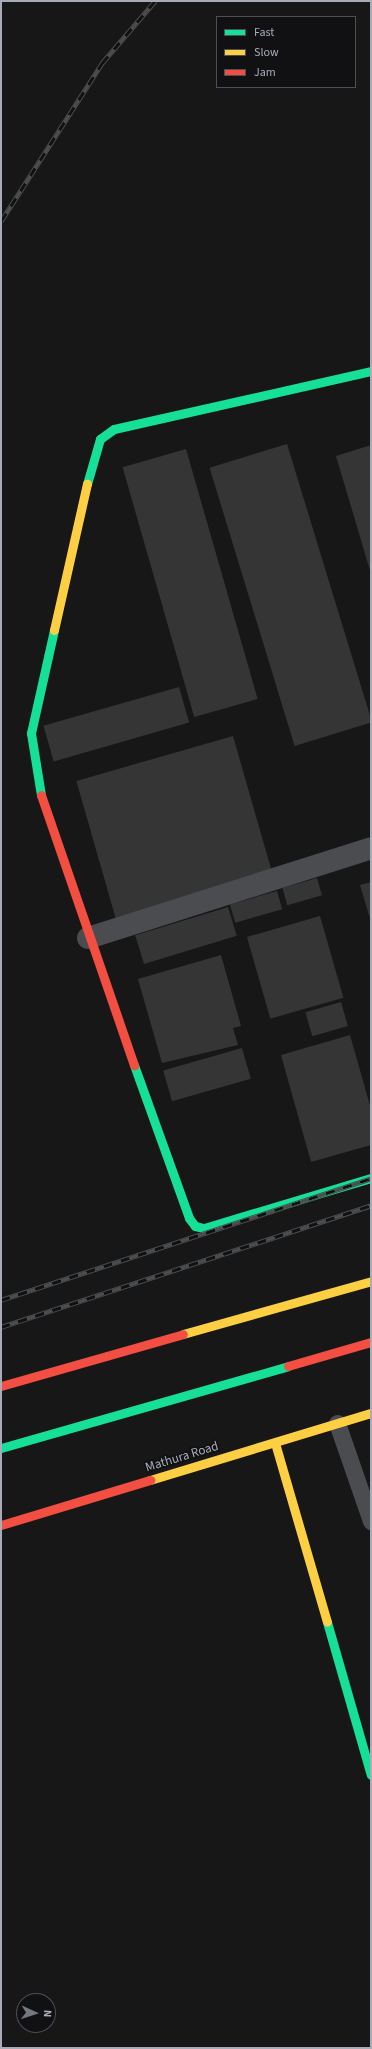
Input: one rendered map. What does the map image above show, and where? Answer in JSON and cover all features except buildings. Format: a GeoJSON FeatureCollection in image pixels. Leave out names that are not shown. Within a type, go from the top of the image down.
{"type":"FeatureCollection","features":[{"type":"Feature","properties":{"kind":"main road"},"geometry":{"type":"LineString","coordinates":[[371,371],[114,429],[100,439],[94,454],[31,733],[37,784],[88,938],[189,1218],[195,1226],[204,1228],[371,1178]]}},
{"type":"Feature","properties":{"kind":"main road"},"geometry":{"type":"LineString","coordinates":[[1,1386],[371,1281]]}},
{"type":"Feature","properties":{"kind":"main road"},"geometry":{"type":"LineString","coordinates":[[1,1448],[371,1342]]}},
{"type":"Feature","properties":{"kind":"main road","name":"Mathura Road"},"geometry":{"type":"LineString","coordinates":[[1,1525],[371,1413]]}},
{"type":"Feature","properties":{"kind":"main road"},"geometry":{"type":"LineString","coordinates":[[275,1443],[371,1775]]}},
{"type":"Feature","properties":{"kind":"street"},"geometry":{"type":"LineString","coordinates":[[88,938],[371,848]]}},
{"type":"Feature","properties":{"kind":"lane"},"geometry":{"type":"LineString","coordinates":[[337,1423],[371,1521]]}},
{"type":"Feature","properties":{"kind":"railway"},"geometry":{"type":"LineString","coordinates":[[1,221],[102,63],[155,1]]}},
{"type":"Feature","properties":{"kind":"railway"},"geometry":{"type":"LineString","coordinates":[[1,1300],[371,1178]]}},
{"type":"Feature","properties":{"kind":"railway"},"geometry":{"type":"LineString","coordinates":[[1,1327],[371,1205]]}},
{"type":"Feature","properties":{"kind":"traffic: fast"},"geometry":{"type":"LineString","coordinates":[[87,484],[100,439],[114,429],[371,371]]}},
{"type":"Feature","properties":{"kind":"traffic: fast"},"geometry":{"type":"LineString","coordinates":[[41,795],[31,733],[54,630]]}},
{"type":"Feature","properties":{"kind":"traffic: fast"},"geometry":{"type":"LineString","coordinates":[[134,1065],[189,1218],[195,1226],[204,1228],[371,1178]]}},
{"type":"Feature","properties":{"kind":"traffic: fast"},"geometry":{"type":"LineString","coordinates":[[1,1448],[288,1366]]}},
{"type":"Feature","properties":{"kind":"traffic: fast"},"geometry":{"type":"LineString","coordinates":[[327,1622],[371,1775]]}},
{"type":"Feature","properties":{"kind":"traffic: slow"},"geometry":{"type":"LineString","coordinates":[[54,630],[87,484]]}},
{"type":"Feature","properties":{"kind":"traffic: slow"},"geometry":{"type":"LineString","coordinates":[[183,1334],[371,1281]]}},
{"type":"Feature","properties":{"kind":"traffic: slow"},"geometry":{"type":"LineString","coordinates":[[150,1480],[371,1413]]}},
{"type":"Feature","properties":{"kind":"traffic: slow"},"geometry":{"type":"LineString","coordinates":[[275,1443],[327,1622]]}},
{"type":"Feature","properties":{"kind":"traffic: jam"},"geometry":{"type":"LineString","coordinates":[[41,795],[134,1065]]}},
{"type":"Feature","properties":{"kind":"traffic: jam"},"geometry":{"type":"LineString","coordinates":[[1,1386],[183,1334]]}},
{"type":"Feature","properties":{"kind":"traffic: jam"},"geometry":{"type":"LineString","coordinates":[[288,1366],[371,1342]]}},
{"type":"Feature","properties":{"kind":"traffic: jam"},"geometry":{"type":"LineString","coordinates":[[1,1525],[150,1480]]}}]}
